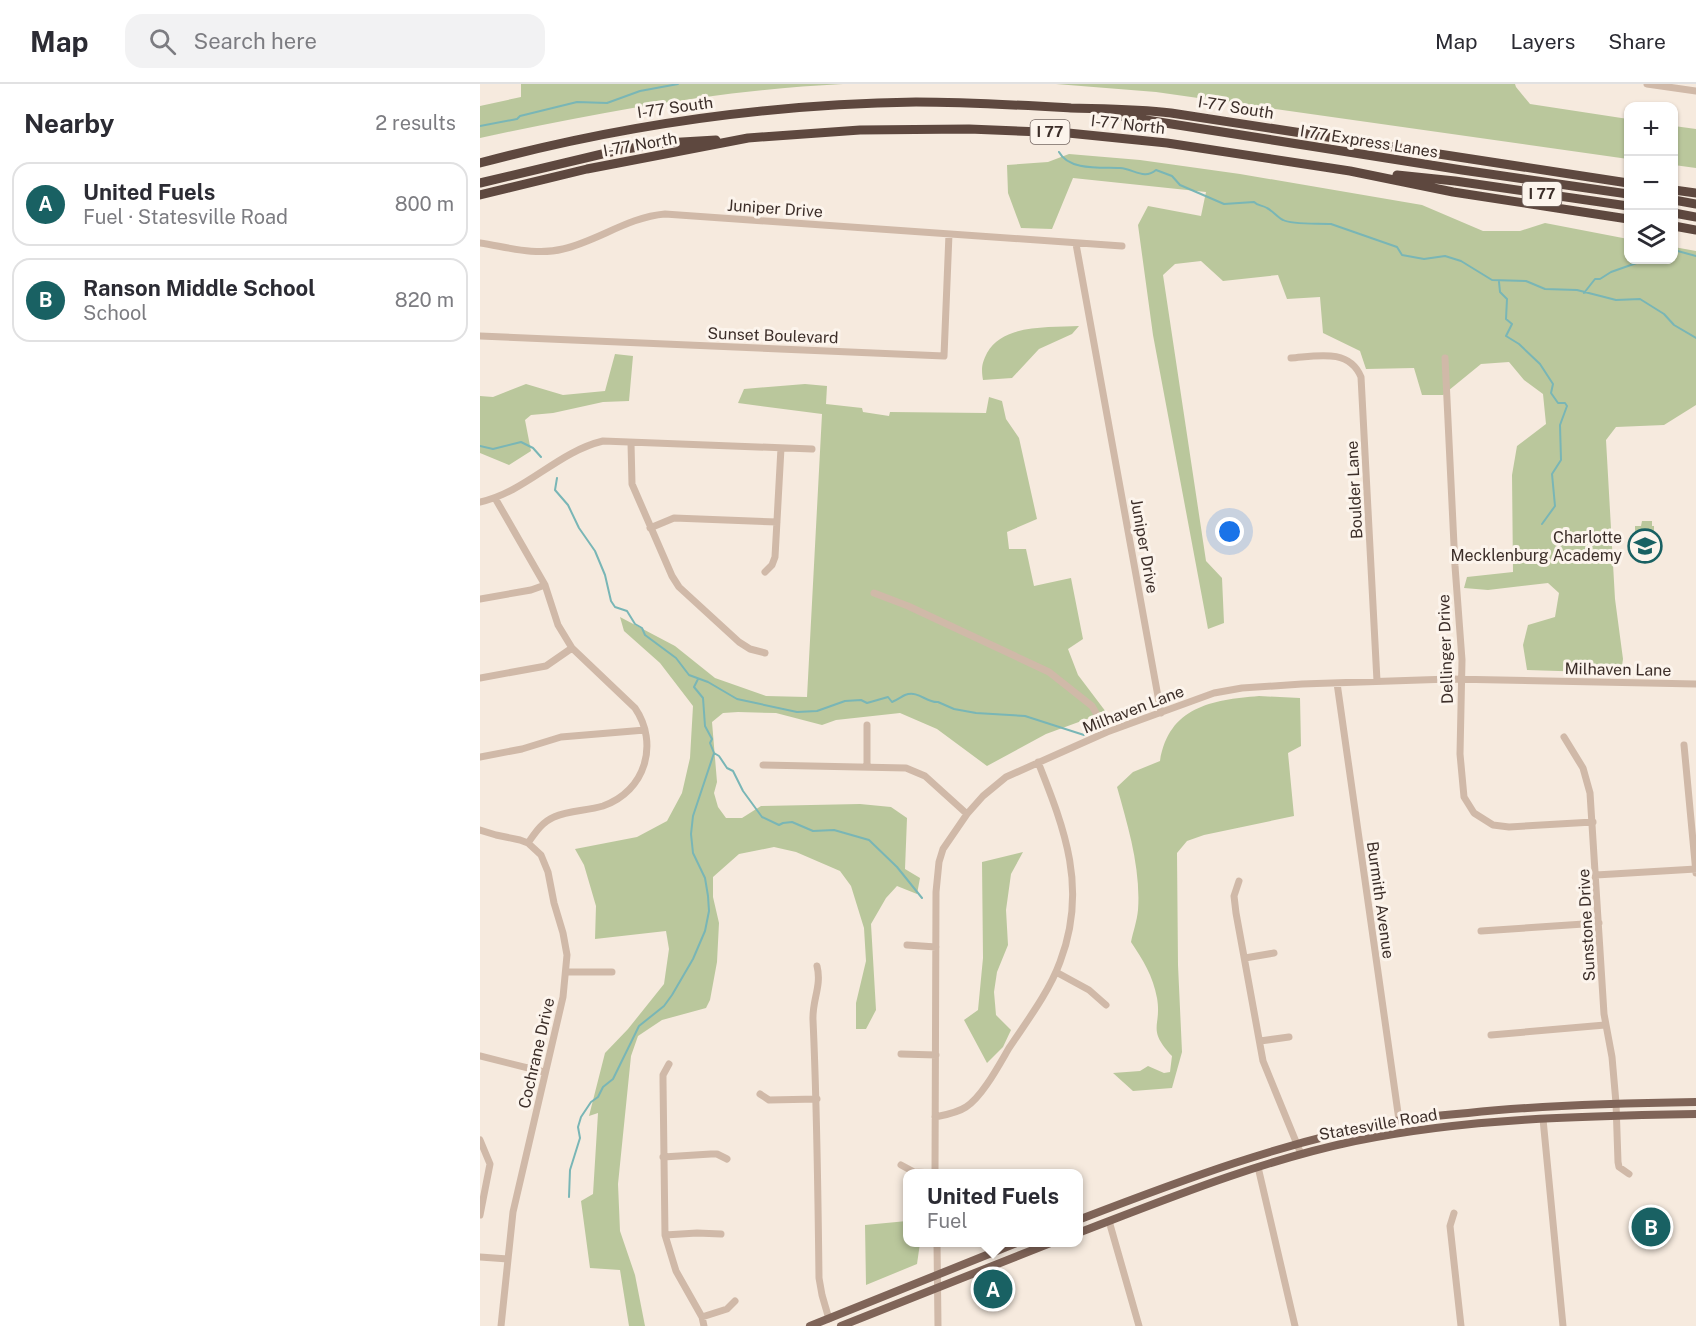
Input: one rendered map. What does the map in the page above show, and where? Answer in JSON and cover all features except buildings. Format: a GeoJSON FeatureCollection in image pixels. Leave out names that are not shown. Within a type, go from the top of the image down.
{"type":"FeatureCollection","features":[{"type":"Feature","properties":{"kind":"highway","name":"I-77 South"},"geometry":{"type":"LineString","coordinates":[[480,163],[546,146],[685,120],[774,110],[915,102],[987,103],[1171,113],[1624,182]]}},
{"type":"Feature","properties":{"kind":"highway","name":"I 77 Express Lanes"},"geometry":{"type":"LineString","coordinates":[[1070,108],[1624,193]]}},
{"type":"Feature","properties":{"kind":"highway","name":"I-77 North"},"geometry":{"type":"LineString","coordinates":[[480,195],[587,169],[748,138],[888,129],[969,129],[1043,131],[1167,143],[1350,171],[1453,192],[1624,218]]}},
{"type":"Feature","properties":{"kind":"highway","name":"I 77"},"geometry":{"type":"LineString","coordinates":[[480,183],[549,165],[659,144],[748,138]]}},
{"type":"Feature","properties":{"kind":"highway","name":"I 77 Express Lanes"},"geometry":{"type":"LineString","coordinates":[[1350,171],[1455,181],[1624,205]]}},
{"type":"Feature","properties":{"kind":"highway"},"geometry":{"type":"LineString","coordinates":[[1678,191],[1696,193]]}},
{"type":"Feature","properties":{"kind":"highway"},"geometry":{"type":"LineString","coordinates":[[1678,201],[1696,204]]}},
{"type":"Feature","properties":{"kind":"highway"},"geometry":{"type":"LineString","coordinates":[[1678,214],[1696,217]]}},
{"type":"Feature","properties":{"kind":"highway"},"geometry":{"type":"LineString","coordinates":[[1678,227],[1696,230]]}},
{"type":"Feature","properties":{"kind":"main road","name":"Statesville Road"},"geometry":{"type":"LineString","coordinates":[[1083,1218],[1222,1167],[1297,1144],[1399,1120],[1542,1106],[1696,1102]]}},
{"type":"Feature","properties":{"kind":"main road","name":"Statesville Road"},"geometry":{"type":"LineString","coordinates":[[1083,1231],[1258,1167],[1355,1141],[1414,1130],[1543,1119],[1696,1114]]}},
{"type":"Feature","properties":{"kind":"main road"},"geometry":{"type":"LineString","coordinates":[[810,1326],[1006,1247]]}},
{"type":"Feature","properties":{"kind":"main road"},"geometry":{"type":"LineString","coordinates":[[841,1326],[1040,1247]]}},
{"type":"Feature","properties":{"kind":"street"},"geometry":{"type":"LineString","coordinates":[[1647,84],[1696,92]]}},
{"type":"Feature","properties":{"kind":"street","name":"Juniper Drive"},"geometry":{"type":"LineString","coordinates":[[480,243],[534,251],[553,251],[574,246],[640,219],[665,214],[1122,246]]}},
{"type":"Feature","properties":{"kind":"street","name":"Sunset Boulevard"},"geometry":{"type":"LineString","coordinates":[[480,336],[944,356],[949,234]]}},
{"type":"Feature","properties":{"kind":"street","name":"Juniper Drive"},"geometry":{"type":"LineString","coordinates":[[1076,244],[1161,712]]}},
{"type":"Feature","properties":{"kind":"street","name":"Boulder Lane"},"geometry":{"type":"LineString","coordinates":[[1291,358],[1339,357],[1350,361],[1361,377],[1377,681]]}},
{"type":"Feature","properties":{"kind":"street","name":"Dellinger Drive"},"geometry":{"type":"LineString","coordinates":[[1445,358],[1462,679],[1460,736],[1464,797],[1474,813],[1486,822],[1501,827],[1593,822]]}},
{"type":"Feature","properties":{"kind":"street"},"geometry":{"type":"LineString","coordinates":[[480,502],[510,492],[579,449],[603,441],[812,449]]}},
{"type":"Feature","properties":{"kind":"street"},"geometry":{"type":"LineString","coordinates":[[631,443],[632,484],[679,587],[739,642],[750,649],[765,653]]}},
{"type":"Feature","properties":{"kind":"street"},"geometry":{"type":"LineString","coordinates":[[765,572],[772,565],[775,557],[781,448]]}},
{"type":"Feature","properties":{"kind":"street"},"geometry":{"type":"LineString","coordinates":[[480,830],[528,843],[546,821],[556,816],[613,802],[633,788],[640,777],[646,760],[648,742],[641,717],[635,708],[572,648],[558,625],[545,585],[495,498]]}},
{"type":"Feature","properties":{"kind":"street"},"geometry":{"type":"LineString","coordinates":[[651,528],[674,518],[777,522]]}},
{"type":"Feature","properties":{"kind":"street"},"geometry":{"type":"LineString","coordinates":[[480,599],[531,590],[545,585]]}},
{"type":"Feature","properties":{"kind":"street"},"geometry":{"type":"LineString","coordinates":[[874,593],[908,606],[1049,672],[1092,706],[1107,732]]}},
{"type":"Feature","properties":{"kind":"street"},"geometry":{"type":"LineString","coordinates":[[480,678],[546,666],[572,648]]}},
{"type":"Feature","properties":{"kind":"street","name":"Milhaven Lane"},"geometry":{"type":"LineString","coordinates":[[935,1169],[936,892],[939,862],[943,849],[968,814],[994,786],[1016,772],[1107,732],[1222,690],[1377,681],[1462,679],[1696,684]]}},
{"type":"Feature","properties":{"kind":"street","name":"Burmith Avenue"},"geometry":{"type":"LineString","coordinates":[[1337,683],[1399,1120]]}},
{"type":"Feature","properties":{"kind":"street"},"geometry":{"type":"LineString","coordinates":[[867,725],[867,766]]}},
{"type":"Feature","properties":{"kind":"street"},"geometry":{"type":"LineString","coordinates":[[480,756],[522,749],[561,737],[645,730]]}},
{"type":"Feature","properties":{"kind":"street","name":"Sunstone Drive"},"geometry":{"type":"LineString","coordinates":[[1564,737],[1587,779],[1593,822],[1605,1025],[1612,1057],[1616,1103],[1618,1162],[1619,1167],[1629,1174]]}},
{"type":"Feature","properties":{"kind":"street"},"geometry":{"type":"LineString","coordinates":[[1596,875],[1696,871],[1684,745]]}},
{"type":"Feature","properties":{"kind":"street"},"geometry":{"type":"LineString","coordinates":[[935,1117],[962,1109],[972,1102],[1015,1041],[1056,972],[1063,953],[1070,919],[1072,875],[1066,837],[1038,762]]}},
{"type":"Feature","properties":{"kind":"street"},"geometry":{"type":"LineString","coordinates":[[763,765],[896,767],[920,773],[968,814]]}},
{"type":"Feature","properties":{"kind":"street","name":"Cochrane Drive"},"geometry":{"type":"LineString","coordinates":[[501,1326],[518,1185],[567,972],[566,945],[548,872],[541,855],[528,843]]}},
{"type":"Feature","properties":{"kind":"street"},"geometry":{"type":"LineString","coordinates":[[1239,881],[1234,896],[1265,1068],[1301,1154]]}},
{"type":"Feature","properties":{"kind":"street"},"geometry":{"type":"LineString","coordinates":[[1481,931],[1599,923]]}},
{"type":"Feature","properties":{"kind":"street"},"geometry":{"type":"LineString","coordinates":[[907,945],[936,947]]}},
{"type":"Feature","properties":{"kind":"street"},"geometry":{"type":"LineString","coordinates":[[1245,958],[1274,953]]}},
{"type":"Feature","properties":{"kind":"street"},"geometry":{"type":"LineString","coordinates":[[817,966],[820,979],[813,1015],[817,1099],[819,1278],[829,1319]]}},
{"type":"Feature","properties":{"kind":"street"},"geometry":{"type":"LineString","coordinates":[[567,972],[612,972]]}},
{"type":"Feature","properties":{"kind":"street"},"geometry":{"type":"LineString","coordinates":[[1056,972],[1089,990],[1106,1005]]}},
{"type":"Feature","properties":{"kind":"street"},"geometry":{"type":"LineString","coordinates":[[1491,1035],[1605,1025]]}},
{"type":"Feature","properties":{"kind":"street"},"geometry":{"type":"LineString","coordinates":[[1260,1041],[1289,1037]]}},
{"type":"Feature","properties":{"kind":"street"},"geometry":{"type":"LineString","coordinates":[[901,1054],[936,1055]]}},
{"type":"Feature","properties":{"kind":"street"},"geometry":{"type":"LineString","coordinates":[[480,1056],[544,1072]]}},
{"type":"Feature","properties":{"kind":"street"},"geometry":{"type":"LineString","coordinates":[[669,1064],[663,1075],[665,1235],[676,1271],[702,1317],[704,1326]]}},
{"type":"Feature","properties":{"kind":"street"},"geometry":{"type":"LineString","coordinates":[[760,1094],[769,1100],[817,1099]]}},
{"type":"Feature","properties":{"kind":"street"},"geometry":{"type":"LineString","coordinates":[[1543,1119],[1563,1326]]}},
{"type":"Feature","properties":{"kind":"street"},"geometry":{"type":"LineString","coordinates":[[480,1140],[490,1164],[480,1215]]}},
{"type":"Feature","properties":{"kind":"street"},"geometry":{"type":"LineString","coordinates":[[663,1157],[717,1154],[727,1159]]}},
{"type":"Feature","properties":{"kind":"street"},"geometry":{"type":"LineString","coordinates":[[901,1166],[908,1169]]}},
{"type":"Feature","properties":{"kind":"street"},"geometry":{"type":"LineString","coordinates":[[1258,1167],[1295,1326]]}},
{"type":"Feature","properties":{"kind":"street"},"geometry":{"type":"LineString","coordinates":[[1454,1213],[1450,1226],[1461,1326]]}},
{"type":"Feature","properties":{"kind":"street"},"geometry":{"type":"LineString","coordinates":[[1110,1221],[1139,1326]]}},
{"type":"Feature","properties":{"kind":"street"},"geometry":{"type":"LineString","coordinates":[[665,1235],[721,1234]]}},
{"type":"Feature","properties":{"kind":"street"},"geometry":{"type":"LineString","coordinates":[[937,1247],[938,1326]]}},
{"type":"Feature","properties":{"kind":"street"},"geometry":{"type":"LineString","coordinates":[[480,1257],[508,1259]]}},
{"type":"Feature","properties":{"kind":"street"},"geometry":{"type":"LineString","coordinates":[[702,1317],[727,1309],[735,1301]]}},
{"type":"Feature","properties":{"kind":"green space"},"geometry":{"type":"Polygon","coordinates":[[[521,84],[843,84],[706,97],[570,119],[480,138],[480,106],[521,97],[521,84]]]}},
{"type":"Feature","properties":{"kind":"green space"},"geometry":{"type":"Polygon","coordinates":[[[1056,84],[1515,84],[1530,104],[1624,118],[1624,158],[1156,92],[1056,84]]]}},
{"type":"Feature","properties":{"kind":"green space"},"geometry":{"type":"Polygon","coordinates":[[[1678,127],[1696,129],[1696,168],[1678,166],[1678,127]]]}},
{"type":"Feature","properties":{"kind":"green space"},"geometry":{"type":"Polygon","coordinates":[[[1069,154],[1140,160],[1240,174],[1422,205],[1483,231],[1520,231],[1545,223],[1624,238],[1624,264],[1678,264],[1678,248],[1696,251],[1696,405],[1664,425],[1616,427],[1606,440],[1615,599],[1623,659],[1621,673],[1527,670],[1523,645],[1528,625],[1555,617],[1559,593],[1548,583],[1488,590],[1464,588],[1467,577],[1513,572],[1512,475],[1517,446],[1546,424],[1543,394],[1524,380],[1509,362],[1481,364],[1443,395],[1422,395],[1414,368],[1366,369],[1360,351],[1323,333],[1320,297],[1287,299],[1278,275],[1223,281],[1201,261],[1175,264],[1163,275],[1206,561],[1222,578],[1224,623],[1208,629],[1153,335],[1138,225],[1148,206],[1201,216],[1206,192],[1073,178],[1052,229],[1021,228],[1008,193],[1007,165],[1048,162],[1069,154]]]}},
{"type":"Feature","properties":{"kind":"green space"},"geometry":{"type":"Polygon","coordinates":[[[1079,326],[1072,334],[1039,349],[1012,378],[983,380],[982,366],[987,353],[1004,336],[1028,329],[1079,326]]]}},
{"type":"Feature","properties":{"kind":"green space"},"geometry":{"type":"Polygon","coordinates":[[[615,354],[633,356],[629,401],[603,402],[553,413],[531,415],[525,420],[531,451],[509,465],[480,453],[480,396],[493,397],[526,384],[563,395],[605,391],[615,354]]]}},
{"type":"Feature","properties":{"kind":"green space"},"geometry":{"type":"Polygon","coordinates":[[[805,384],[827,386],[826,404],[862,408],[863,412],[889,416],[890,412],[986,413],[989,397],[1002,401],[1006,419],[1019,438],[1037,519],[1007,532],[1009,549],[1026,549],[1034,586],[1071,578],[1083,639],[1068,649],[1078,675],[1106,712],[1046,734],[987,766],[937,729],[900,713],[836,720],[822,725],[776,713],[738,712],[723,713],[712,722],[717,782],[714,793],[718,807],[726,818],[742,818],[761,806],[860,804],[891,807],[907,818],[905,869],[920,878],[917,894],[897,886],[886,898],[871,924],[876,1010],[866,1029],[856,1029],[856,1003],[866,961],[864,928],[851,886],[840,871],[796,852],[774,847],[739,854],[713,877],[713,897],[719,923],[717,962],[710,1000],[706,1008],[662,1020],[638,1036],[631,1056],[618,1184],[620,1231],[635,1275],[645,1326],[629,1326],[620,1270],[590,1268],[581,1201],[593,1194],[598,1113],[589,1116],[605,1053],[628,1029],[664,984],[669,949],[666,931],[595,939],[596,906],[584,865],[575,849],[637,837],[667,821],[682,793],[690,758],[693,706],[660,663],[624,631],[620,617],[675,646],[715,678],[766,696],[807,697],[822,414],[738,403],[744,389],[805,384]]]}},
{"type":"Feature","properties":{"kind":"green space"},"geometry":{"type":"Polygon","coordinates":[[[1642,521],[1652,521],[1654,545],[1635,545],[1635,526],[1641,526],[1642,521]]]}},
{"type":"Feature","properties":{"kind":"green space"},"geometry":{"type":"Polygon","coordinates":[[[1259,696],[1300,698],[1301,746],[1288,753],[1294,816],[1204,835],[1187,841],[1177,853],[1178,965],[1182,1052],[1172,1088],[1133,1091],[1113,1073],[1140,1071],[1148,1066],[1164,1073],[1170,1072],[1172,1056],[1157,1033],[1158,1008],[1153,982],[1131,942],[1138,910],[1138,879],[1133,848],[1117,787],[1133,772],[1160,761],[1165,743],[1173,729],[1195,710],[1225,700],[1259,696]]]}},
{"type":"Feature","properties":{"kind":"green space"},"geometry":{"type":"Polygon","coordinates":[[[1023,852],[1011,874],[1006,910],[1008,945],[997,972],[994,992],[996,1015],[1011,1030],[1003,1047],[987,1063],[964,1020],[978,1010],[983,958],[982,862],[1023,852]]]}},
{"type":"Feature","properties":{"kind":"green space"},"geometry":{"type":"Polygon","coordinates":[[[903,1221],[903,1247],[919,1247],[917,1264],[866,1285],[865,1225],[903,1221]]]}},
{"type":"Feature","properties":{"kind":"waterway"},"geometry":{"type":"LineString","coordinates":[[480,126],[517,119],[520,116],[577,102],[607,103],[640,91],[678,84]]}},
{"type":"Feature","properties":{"kind":"waterway"},"geometry":{"type":"LineString","coordinates":[[1059,152],[1070,162],[1086,167],[1120,168],[1143,174],[1156,170],[1172,176],[1180,185],[1224,204],[1254,202],[1287,222],[1331,224],[1397,247],[1402,255],[1424,259],[1445,256],[1461,261],[1492,280],[1526,281],[1545,289],[1577,290],[1616,300],[1640,299],[1664,314],[1674,325],[1696,338]]}},
{"type":"Feature","properties":{"kind":"waterway"},"geometry":{"type":"LineString","coordinates":[[1678,251],[1696,256]]}},
{"type":"Feature","properties":{"kind":"waterway"},"geometry":{"type":"LineString","coordinates":[[1584,293],[1595,279],[1600,279],[1611,272],[1634,264]]}},
{"type":"Feature","properties":{"kind":"waterway"},"geometry":{"type":"LineString","coordinates":[[1499,282],[1500,292],[1507,299],[1506,319],[1512,324],[1506,336],[1519,344],[1540,364],[1553,384],[1551,393],[1558,403],[1565,403],[1567,406],[1560,425],[1561,460],[1552,474],[1555,506],[1542,524]]}},
{"type":"Feature","properties":{"kind":"waterway"},"geometry":{"type":"LineString","coordinates":[[480,446],[493,449],[521,442],[533,448],[541,457]]}},
{"type":"Feature","properties":{"kind":"waterway"},"geometry":{"type":"LineString","coordinates":[[557,478],[555,490],[568,505],[579,528],[595,551],[615,607],[627,611],[645,635],[676,658],[689,675],[708,682],[737,699],[797,712],[817,711],[845,701],[861,700],[867,703],[888,697],[892,702],[905,695],[914,694],[954,709],[976,713],[1025,716],[1084,735]]}},
{"type":"Feature","properties":{"kind":"waterway"},"geometry":{"type":"LineString","coordinates":[[698,679],[694,687],[703,698],[705,726],[712,739],[710,743],[714,753],[719,756],[727,768],[733,771],[743,791],[762,817],[779,825],[792,822],[813,831],[834,830],[869,840],[897,867],[922,898]]}},
{"type":"Feature","properties":{"kind":"waterway"},"geometry":{"type":"LineString","coordinates":[[569,1197],[570,1170],[580,1138],[578,1127],[581,1117],[591,1102],[598,1097],[603,1087],[613,1079],[639,1026],[664,1006],[672,995],[693,959],[705,931],[709,911],[708,896],[705,878],[693,853],[691,834],[693,816],[714,753]]}},
{"type":"Feature","properties":{"kind":"place","name":"Charlotte Mecklenburg Academy"},"geometry":{"type":"Point","coordinates":[1645,546]}},
{"type":"Feature","properties":{"kind":"place","name":"Ranson Middle School"},"geometry":{"type":"Point","coordinates":[1651,1227]}},
{"type":"Feature","properties":{"kind":"place","name":"United Fuels"},"geometry":{"type":"Point","coordinates":[993,1289]}}]}
